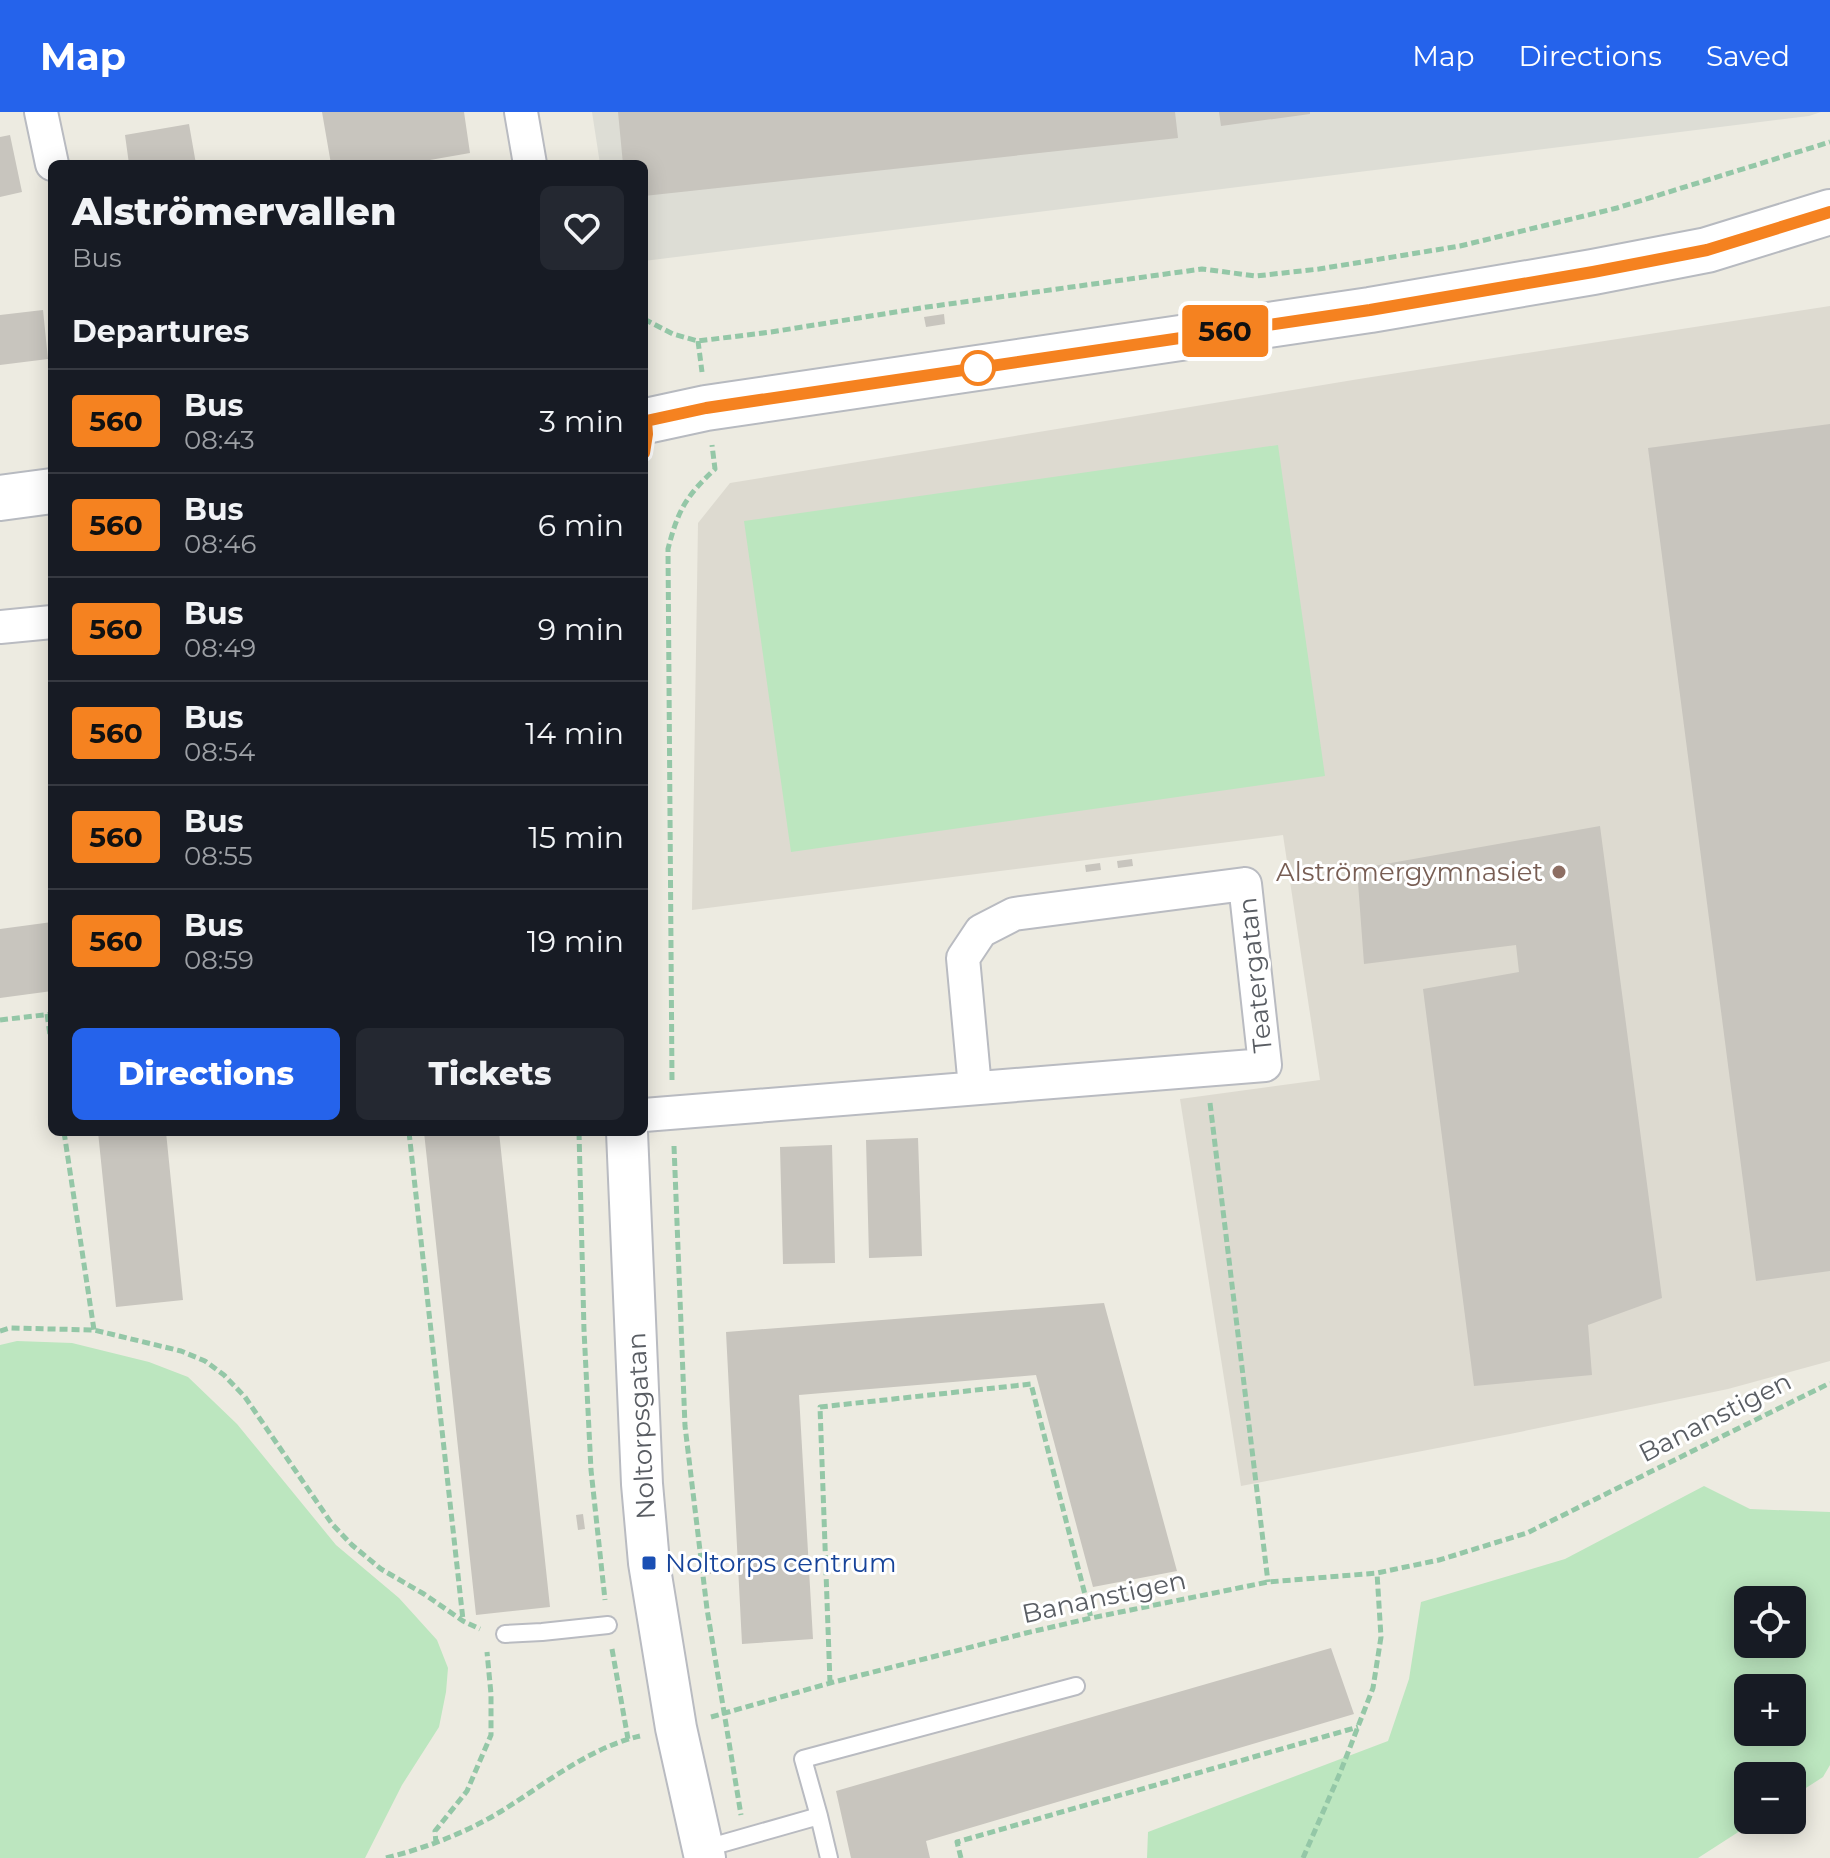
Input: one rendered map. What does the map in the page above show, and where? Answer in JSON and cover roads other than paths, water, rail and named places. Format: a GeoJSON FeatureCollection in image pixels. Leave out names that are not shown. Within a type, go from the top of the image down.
{"type":"FeatureCollection","features":[{"type":"Feature","properties":{"kind":"main road"},"geometry":{"type":"LineString","coordinates":[[648,427],[706,408],[1370,310],[1593,272],[1707,250],[1830,212]]}},
{"type":"Feature","properties":{"kind":"main road"},"geometry":{"type":"LineString","coordinates":[[0,498],[48,492]]}},
{"type":"Feature","properties":{"kind":"street"},"geometry":{"type":"LineString","coordinates":[[41,112],[51,160]]}},
{"type":"Feature","properties":{"kind":"street"},"geometry":{"type":"LineString","coordinates":[[521,112],[529,160]]}},
{"type":"Feature","properties":{"kind":"street"},"geometry":{"type":"LineString","coordinates":[[0,627],[48,622]]}},
{"type":"Feature","properties":{"kind":"street","name":"Teatergatan"},"geometry":{"type":"LineString","coordinates":[[648,1115],[1265,1065],[1245,884],[1014,914],[981,931],[963,958],[975,1088]]}},
{"type":"Feature","properties":{"kind":"street","name":"Noltorpsgatan"},"geometry":{"type":"LineString","coordinates":[[627,1136],[642,1484],[649,1563],[676,1728],[704,1853]]}},
{"type":"Feature","properties":{"kind":"lane"},"geometry":{"type":"LineString","coordinates":[[505,1634],[608,1625]]}},
{"type":"Feature","properties":{"kind":"lane"},"geometry":{"type":"LineString","coordinates":[[829,1858],[803,1759],[1076,1686]]}},
{"type":"Feature","properties":{"kind":"lane"},"geometry":{"type":"LineString","coordinates":[[704,1853],[819,1816]]}},
{"type":"Feature","properties":{"kind":"place","name":"Alströmergymnasiet"},"geometry":{"type":"Point","coordinates":[1559,872]}},
{"type":"Feature","properties":{"kind":"place","name":"Noltorps centrum"},"geometry":{"type":"Point","coordinates":[649,1563]}}]}
